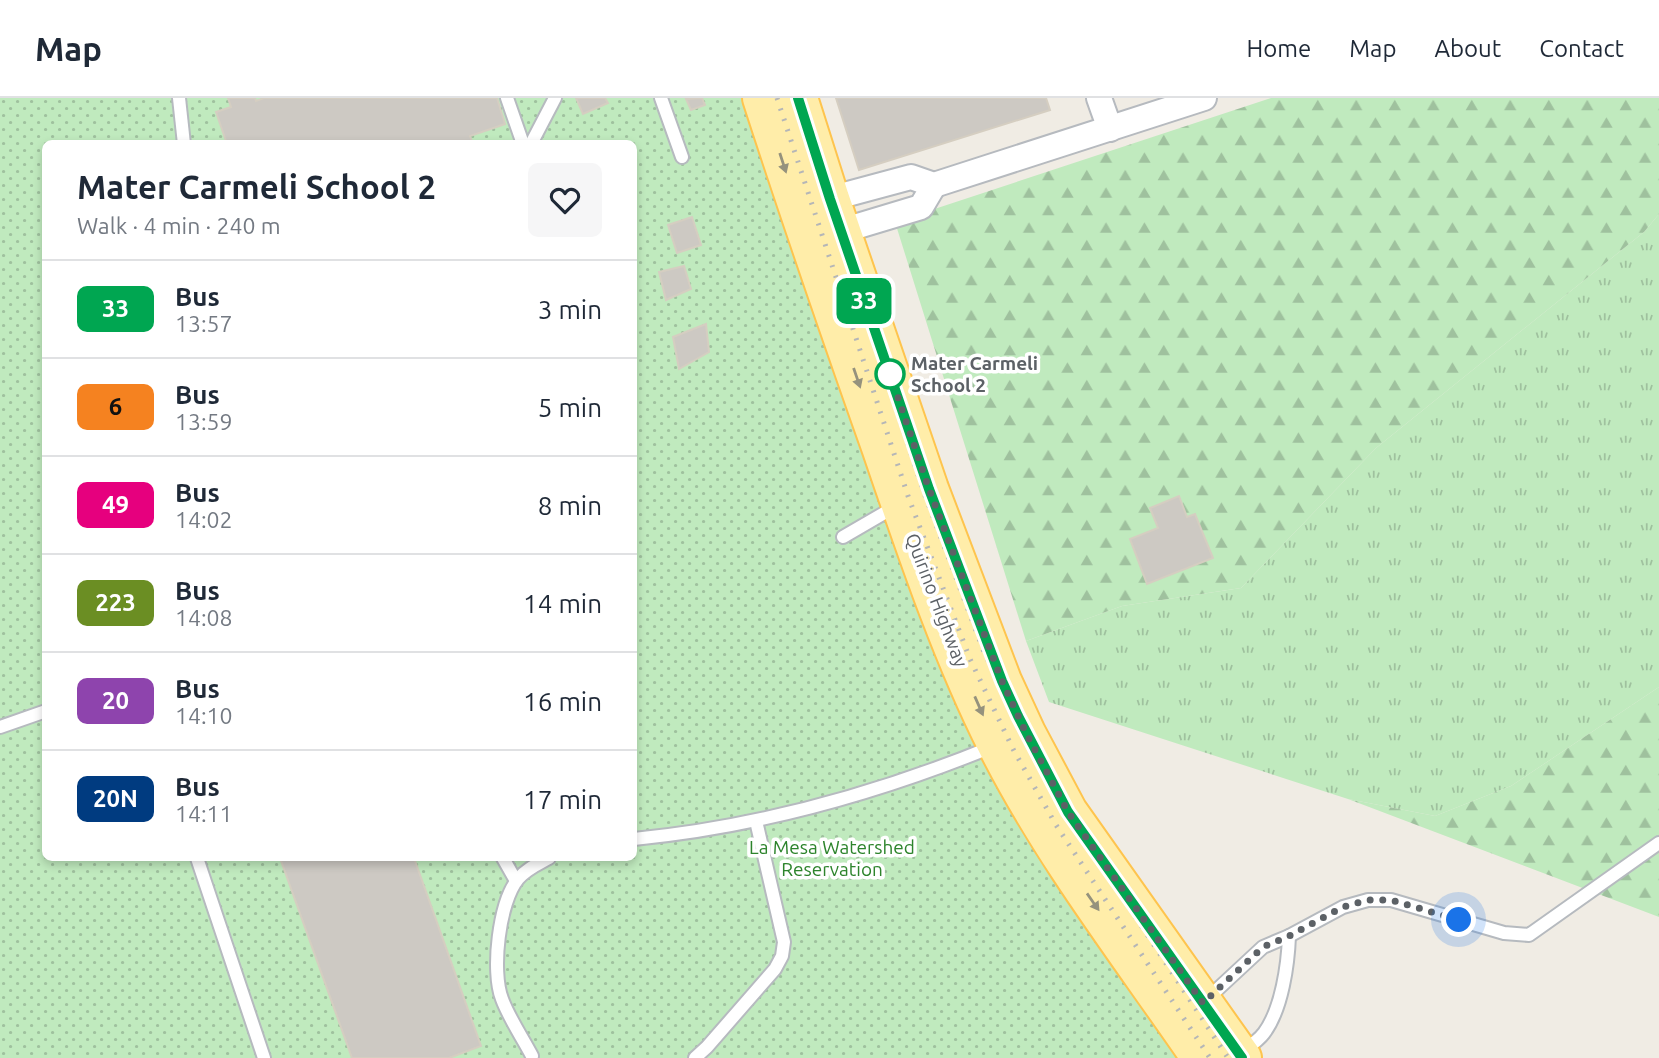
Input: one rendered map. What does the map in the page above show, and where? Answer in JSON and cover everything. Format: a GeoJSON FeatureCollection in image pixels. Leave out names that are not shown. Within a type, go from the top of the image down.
{"type":"FeatureCollection","features":[{"type":"Feature","properties":{"kind":"main road","name":"Quirino Highway"},"geometry":{"type":"LineString","coordinates":[[762,98],[819,219],[915,496],[961,665],[1011,739],[1068,812],[1241,1056]]}},
{"type":"Feature","properties":{"kind":"main road","name":"Quirino Highway"},"geometry":{"type":"LineString","coordinates":[[798,98],[819,219]]}},
{"type":"Feature","properties":{"kind":"main road","name":"Quirino Highway"},"geometry":{"type":"LineString","coordinates":[[1011,739],[1043,829],[1201,1058]]}},
{"type":"Feature","properties":{"kind":"street"},"geometry":{"type":"LineString","coordinates":[[1100,98],[1110,129]]}},
{"type":"Feature","properties":{"kind":"street"},"geometry":{"type":"LineString","coordinates":[[819,219],[911,177],[934,185],[1204,98]]}},
{"type":"Feature","properties":{"kind":"street"},"geometry":{"type":"LineString","coordinates":[[819,219],[921,207],[934,185]]}},
{"type":"Feature","properties":{"kind":"lane"},"geometry":{"type":"LineString","coordinates":[[179,98],[184,140]]}},
{"type":"Feature","properties":{"kind":"lane"},"geometry":{"type":"LineString","coordinates":[[507,98],[522,140]]}},
{"type":"Feature","properties":{"kind":"lane"},"geometry":{"type":"LineString","coordinates":[[532,140],[555,98]]}},
{"type":"Feature","properties":{"kind":"lane"},"geometry":{"type":"LineString","coordinates":[[661,98],[682,157]]}},
{"type":"Feature","properties":{"kind":"lane"},"geometry":{"type":"LineString","coordinates":[[843,537],[915,496]]}},
{"type":"Feature","properties":{"kind":"lane"},"geometry":{"type":"LineString","coordinates":[[0,727],[42,712]]}},
{"type":"Feature","properties":{"kind":"lane"},"geometry":{"type":"LineString","coordinates":[[637,839],[680,835],[798,812],[947,765],[1011,739]]}},
{"type":"Feature","properties":{"kind":"lane"},"geometry":{"type":"LineString","coordinates":[[695,1058],[707,1048],[775,969],[782,956],[784,942],[756,821]]}},
{"type":"Feature","properties":{"kind":"lane"},"geometry":{"type":"LineString","coordinates":[[1203,1003],[1263,947],[1343,907],[1368,900],[1391,900],[1504,933],[1529,935],[1659,843]]}},
{"type":"Feature","properties":{"kind":"lane"},"geometry":{"type":"LineString","coordinates":[[198,861],[264,1058]]}},
{"type":"Feature","properties":{"kind":"lane"},"geometry":{"type":"LineString","coordinates":[[505,861],[516,881]]}},
{"type":"Feature","properties":{"kind":"lane"},"geometry":{"type":"LineString","coordinates":[[533,1057],[501,997],[498,978],[500,927],[506,903],[516,881],[526,870],[543,861]]}},
{"type":"Feature","properties":{"kind":"lane"},"geometry":{"type":"LineString","coordinates":[[1241,1056],[1264,1033],[1270,1022],[1288,965],[1289,936]]}},
{"type":"Feature","properties":{"kind":"green space","name":"La Mesa Watershed Reservation"},"geometry":{"type":"Polygon","coordinates":[[[0,98],[762,98],[797,208],[1201,1058],[0,1058],[0,98]]]}},
{"type":"Feature","properties":{"kind":"green space"},"geometry":{"type":"Polygon","coordinates":[[[1271,98],[1659,98],[1659,214],[1644,232],[1376,448],[1241,588],[1122,606],[1026,641],[895,222],[1271,98]]]}},
{"type":"Feature","properties":{"kind":"green space"},"geometry":{"type":"Polygon","coordinates":[[[1659,214],[1659,687],[1511,786],[1435,816],[1348,799],[1049,702],[1026,641],[1122,606],[1241,588],[1376,448],[1644,232],[1659,214]]]}},
{"type":"Feature","properties":{"kind":"green space"},"geometry":{"type":"Polygon","coordinates":[[[1659,687],[1659,917],[1348,799],[1435,816],[1511,786],[1659,687]]]}},
{"type":"Feature","properties":{"kind":"building"},"geometry":{"type":"Polygon","coordinates":[[[228,98],[255,98],[256,101],[264,98],[497,98],[505,124],[470,136],[472,140],[226,140],[216,112],[231,107],[228,98]]]}},
{"type":"Feature","properties":{"kind":"building"},"geometry":{"type":"Polygon","coordinates":[[[576,98],[605,98],[608,103],[583,114],[576,98]]]}},
{"type":"Feature","properties":{"kind":"building"},"geometry":{"type":"Polygon","coordinates":[[[702,98],[705,105],[691,110],[686,99],[702,98]]]}},
{"type":"Feature","properties":{"kind":"building"},"geometry":{"type":"Polygon","coordinates":[[[836,98],[1046,98],[1050,110],[859,170],[836,98]]]}},
{"type":"Feature","properties":{"kind":"building"},"geometry":{"type":"Polygon","coordinates":[[[692,217],[701,245],[677,253],[668,225],[692,217]]]}},
{"type":"Feature","properties":{"kind":"building"},"geometry":{"type":"Polygon","coordinates":[[[684,266],[691,289],[666,300],[659,272],[684,266]]]}},
{"type":"Feature","properties":{"kind":"building"},"geometry":{"type":"Polygon","coordinates":[[[706,324],[709,352],[679,369],[673,337],[706,324]]]}},
{"type":"Feature","properties":{"kind":"building"},"geometry":{"type":"Polygon","coordinates":[[[1179,496],[1187,517],[1195,514],[1213,558],[1147,584],[1130,539],[1158,528],[1150,508],[1179,496]]]}},
{"type":"Feature","properties":{"kind":"building"},"geometry":{"type":"Polygon","coordinates":[[[281,861],[415,861],[481,1046],[449,1058],[352,1058],[281,861]]]}},
{"type":"Feature","properties":{"kind":"railway"},"geometry":{"type":"LineString","coordinates":[[777,98],[908,496],[970,659],[1013,749],[1056,825],[1210,1058]]}},
{"type":"Feature","properties":{"kind":"railway"},"geometry":{"type":"LineString","coordinates":[[794,98],[923,490],[984,652],[1027,741],[1070,817],[1228,1058]]}},
{"type":"Feature","properties":{"kind":"bus line","name":"33"},"geometry":{"type":"LineString","coordinates":[[798,98],[929,489],[1002,681],[1018,716],[1068,812],[1242,1058]]}},
{"type":"Feature","properties":{"kind":"place","name":"Mater Carmeli School 2"},"geometry":{"type":"Point","coordinates":[890,374]}},
{"type":"Feature","properties":{"kind":"route"},"geometry":{"type":"LineString","coordinates":[[890,374],[929,489],[1002,681],[1026,733],[1068,812],[1203,1003],[1263,947],[1343,907],[1368,900],[1391,900],[1459,920]]}}]}
